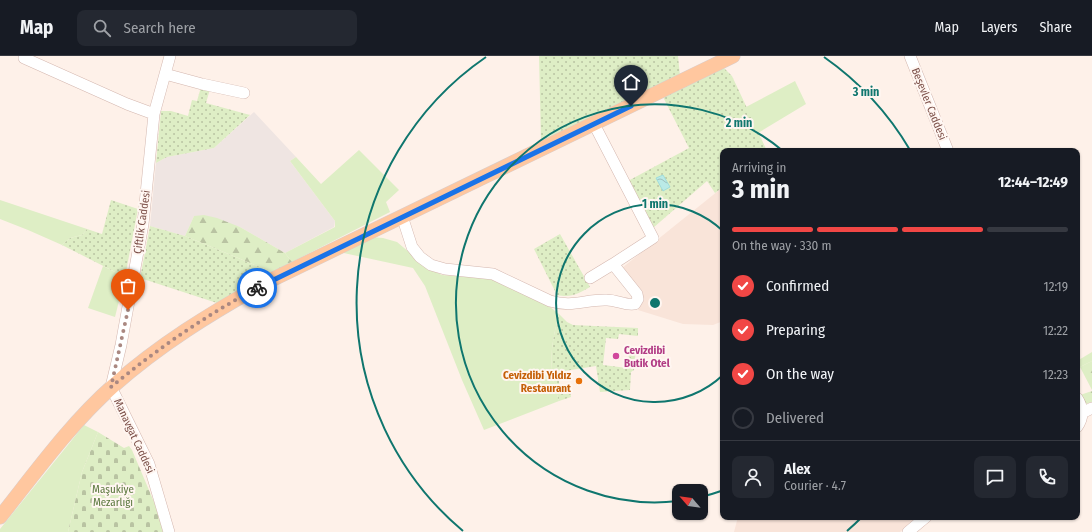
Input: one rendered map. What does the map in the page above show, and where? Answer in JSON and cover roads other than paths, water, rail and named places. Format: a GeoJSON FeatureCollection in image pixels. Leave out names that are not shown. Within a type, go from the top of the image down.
{"type":"FeatureCollection","features":[{"type":"Feature","properties":{"kind":"main road"},"geometry":{"type":"LineString","coordinates":[[0,517],[71,429],[111,387],[164,345],[226,305],[265,283],[733,56]]}},
{"type":"Feature","properties":{"kind":"street","name":"Çiftlik Caddesi"},"geometry":{"type":"LineString","coordinates":[[111,387],[121,345],[143,224],[154,114],[170,56]]}},
{"type":"Feature","properties":{"kind":"street","name":"Beşevler Caddesi"},"geometry":{"type":"LineString","coordinates":[[910,56],[947,148]]}},
{"type":"Feature","properties":{"kind":"street"},"geometry":{"type":"LineString","coordinates":[[24,58],[127,104],[154,114]]}},
{"type":"Feature","properties":{"kind":"street"},"geometry":{"type":"LineString","coordinates":[[165,74],[244,93]]}},
{"type":"Feature","properties":{"kind":"street"},"geometry":{"type":"LineString","coordinates":[[590,278],[653,238],[594,124]]}},
{"type":"Feature","properties":{"kind":"street"},"geometry":{"type":"LineString","coordinates":[[402,216],[412,247],[420,257],[431,265],[445,269],[493,274],[559,304],[606,300],[631,305],[635,304],[638,299],[637,294],[613,264]]}},
{"type":"Feature","properties":{"kind":"street","name":"Manavgat Caddesi"},"geometry":{"type":"LineString","coordinates":[[111,387],[149,464],[169,532]]}},
{"type":"Feature","properties":{"kind":"street"},"geometry":{"type":"LineString","coordinates":[[1080,402],[1087,411],[1080,422]]}},
{"type":"Feature","properties":{"kind":"street"},"geometry":{"type":"LineString","coordinates":[[908,532],[922,520]]}},
{"type":"Feature","properties":{"kind":"water"},"geometry":{"type":"Polygon","coordinates":[[[663,175],[670,187],[663,191],[656,178],[663,175]]]}},
{"type":"Feature","properties":{"kind":"place","name":"Cevizdibi Butik Otel"},"geometry":{"type":"Point","coordinates":[616,356]}},
{"type":"Feature","properties":{"kind":"place","name":"Cevizdibi Yıldız Restaurant"},"geometry":{"type":"Point","coordinates":[579,381]}},
{"type":"Feature","properties":{"kind":"park label","name":"Maşukiye Mezarlığı"},"geometry":{"type":"Point","coordinates":[113,495]}}]}
